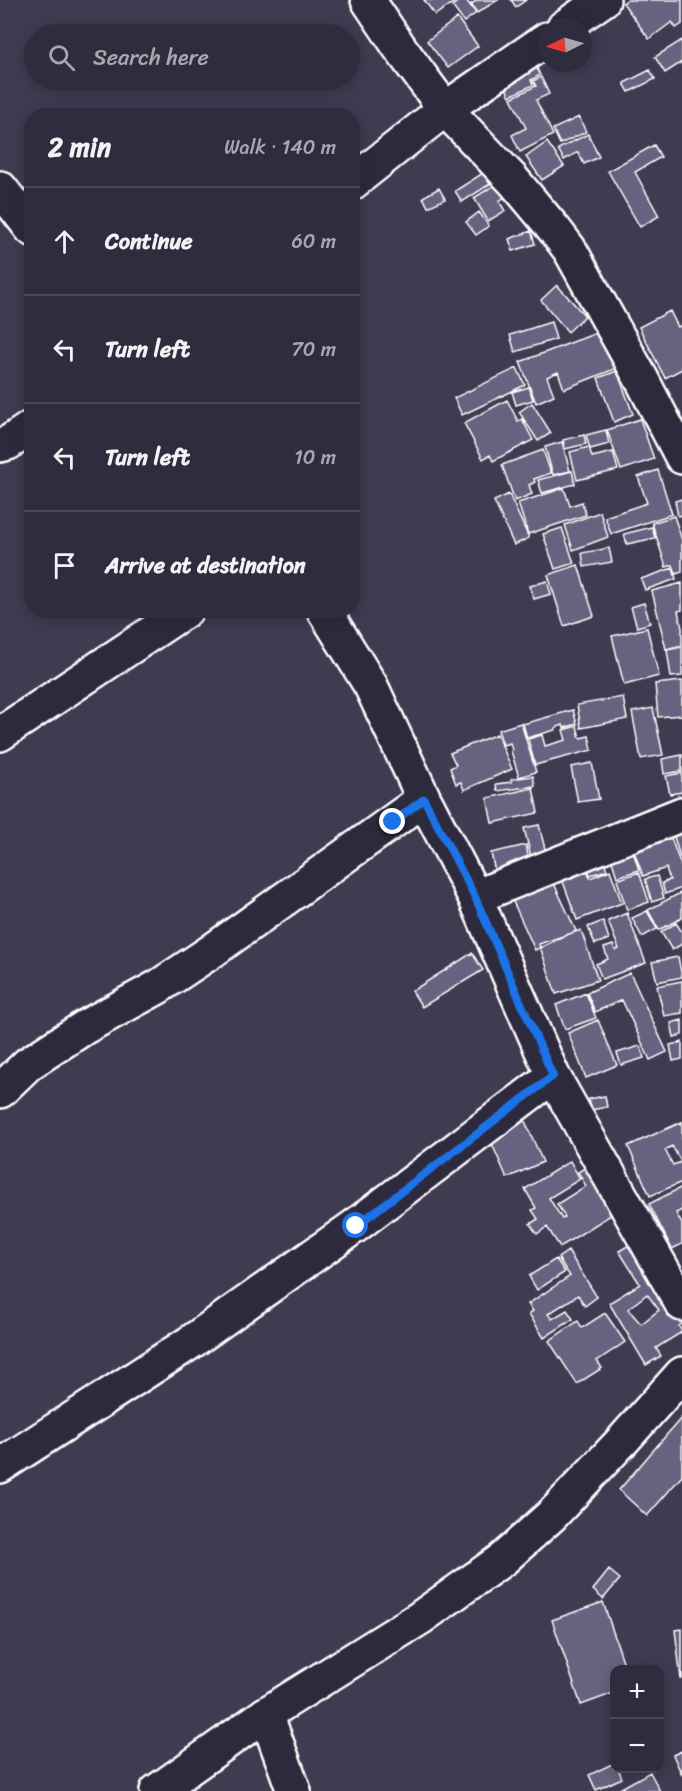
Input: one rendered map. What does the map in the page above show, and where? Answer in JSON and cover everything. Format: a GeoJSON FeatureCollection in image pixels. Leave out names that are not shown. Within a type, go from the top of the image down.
{"type":"FeatureCollection","features":[{"type":"Feature","properties":{"kind":"street"},"geometry":{"type":"LineString","coordinates":[[368,0],[445,109],[513,180],[570,250],[682,457]]}},
{"type":"Feature","properties":{"kind":"street"},"geometry":{"type":"LineString","coordinates":[[577,18],[603,0]]}},
{"type":"Feature","properties":{"kind":"street"},"geometry":{"type":"LineString","coordinates":[[360,177],[445,109],[538,45]]}},
{"type":"Feature","properties":{"kind":"street"},"geometry":{"type":"LineString","coordinates":[[0,188],[24,218]]}},
{"type":"Feature","properties":{"kind":"street"},"geometry":{"type":"LineString","coordinates":[[0,445],[8,443],[24,432]]}},
{"type":"Feature","properties":{"kind":"street"},"geometry":{"type":"LineString","coordinates":[[0,734],[174,618]]}},
{"type":"Feature","properties":{"kind":"street"},"geometry":{"type":"LineString","coordinates":[[329,618],[371,686],[424,799],[475,897],[553,1076],[682,1305]]}},
{"type":"Feature","properties":{"kind":"street"},"geometry":{"type":"LineString","coordinates":[[0,1091],[28,1064],[85,1027],[158,987],[212,951],[424,799]]}},
{"type":"Feature","properties":{"kind":"street"},"geometry":{"type":"LineString","coordinates":[[475,897],[682,814]]}},
{"type":"Feature","properties":{"kind":"street"},"geometry":{"type":"LineString","coordinates":[[0,1466],[191,1342],[346,1233],[553,1076]]}},
{"type":"Feature","properties":{"kind":"street"},"geometry":{"type":"LineString","coordinates":[[157,1791],[266,1714],[420,1618],[503,1559],[552,1515],[682,1374]]}},
{"type":"Feature","properties":{"kind":"street"},"geometry":{"type":"LineString","coordinates":[[266,1714],[294,1791]]}},
{"type":"Feature","properties":{"kind":"building"},"geometry":{"type":"Polygon","coordinates":[[[424,0],[457,0],[435,15],[424,0]]]}},
{"type":"Feature","properties":{"kind":"building"},"geometry":{"type":"Polygon","coordinates":[[[460,0],[466,0],[476,13],[464,22],[452,6],[460,0]]]}},
{"type":"Feature","properties":{"kind":"building"},"geometry":{"type":"Polygon","coordinates":[[[478,0],[498,0],[477,13],[471,4],[478,0]]]}},
{"type":"Feature","properties":{"kind":"building"},"geometry":{"type":"Polygon","coordinates":[[[511,0],[526,0],[516,7],[511,0]]]}},
{"type":"Feature","properties":{"kind":"building"},"geometry":{"type":"Polygon","coordinates":[[[627,0],[682,0],[682,24],[676,28],[672,22],[649,39],[623,3],[627,0]]]}},
{"type":"Feature","properties":{"kind":"building"},"geometry":{"type":"Polygon","coordinates":[[[457,18],[478,46],[448,68],[427,41],[457,18]]]}},
{"type":"Feature","properties":{"kind":"building"},"geometry":{"type":"Polygon","coordinates":[[[682,40],[682,62],[665,73],[655,57],[682,40]]]}},
{"type":"Feature","properties":{"kind":"building"},"geometry":{"type":"Polygon","coordinates":[[[535,64],[540,75],[531,80],[533,85],[510,96],[502,80],[535,64]]]}},
{"type":"Feature","properties":{"kind":"building"},"geometry":{"type":"Polygon","coordinates":[[[650,70],[655,79],[629,92],[624,83],[650,70]]]}},
{"type":"Feature","properties":{"kind":"building"},"geometry":{"type":"Polygon","coordinates":[[[541,77],[549,94],[536,100],[553,135],[520,152],[512,135],[526,128],[511,98],[536,86],[533,81],[541,77]]]}},
{"type":"Feature","properties":{"kind":"building"},"geometry":{"type":"Polygon","coordinates":[[[579,117],[586,132],[560,144],[553,129],[579,117]]]}},
{"type":"Feature","properties":{"kind":"building"},"geometry":{"type":"Polygon","coordinates":[[[588,134],[599,157],[584,164],[578,152],[564,160],[558,149],[588,134]]]}},
{"type":"Feature","properties":{"kind":"building"},"geometry":{"type":"Polygon","coordinates":[[[547,142],[564,166],[542,180],[526,157],[547,142]]]}},
{"type":"Feature","properties":{"kind":"building"},"geometry":{"type":"Polygon","coordinates":[[[654,145],[661,157],[635,172],[659,216],[640,227],[608,171],[654,145]]]}},
{"type":"Feature","properties":{"kind":"building"},"geometry":{"type":"Polygon","coordinates":[[[483,173],[490,184],[462,202],[455,191],[483,173]]]}},
{"type":"Feature","properties":{"kind":"building"},"geometry":{"type":"Polygon","coordinates":[[[496,184],[505,197],[499,201],[505,211],[488,221],[474,198],[496,184]]]}},
{"type":"Feature","properties":{"kind":"building"},"geometry":{"type":"Polygon","coordinates":[[[439,188],[445,199],[428,207],[423,197],[439,188]]]}},
{"type":"Feature","properties":{"kind":"building"},"geometry":{"type":"Polygon","coordinates":[[[479,212],[489,226],[476,235],[466,222],[479,212]]]}},
{"type":"Feature","properties":{"kind":"building"},"geometry":{"type":"Polygon","coordinates":[[[531,231],[535,244],[513,251],[509,239],[531,231]]]}},
{"type":"Feature","properties":{"kind":"building"},"geometry":{"type":"Polygon","coordinates":[[[557,285],[585,316],[568,332],[541,300],[557,285]]]}},
{"type":"Feature","properties":{"kind":"building"},"geometry":{"type":"Polygon","coordinates":[[[670,311],[678,327],[682,325],[682,369],[665,378],[639,327],[670,311]]]}},
{"type":"Feature","properties":{"kind":"building"},"geometry":{"type":"Polygon","coordinates":[[[551,322],[556,339],[515,352],[510,335],[551,322]]]}},
{"type":"Feature","properties":{"kind":"building"},"geometry":{"type":"Polygon","coordinates":[[[607,329],[622,366],[564,389],[558,372],[547,377],[554,395],[536,403],[520,362],[607,329]]]}},
{"type":"Feature","properties":{"kind":"building"},"geometry":{"type":"Polygon","coordinates":[[[517,368],[525,385],[462,415],[454,398],[517,368]]]}},
{"type":"Feature","properties":{"kind":"building"},"geometry":{"type":"Polygon","coordinates":[[[617,371],[633,414],[614,422],[598,378],[617,371]]]}},
{"type":"Feature","properties":{"kind":"building"},"geometry":{"type":"Polygon","coordinates":[[[529,387],[533,400],[516,405],[512,392],[529,387]]]}},
{"type":"Feature","properties":{"kind":"building"},"geometry":{"type":"Polygon","coordinates":[[[507,400],[518,421],[522,419],[533,440],[493,461],[490,455],[483,459],[464,423],[507,400]]]}},
{"type":"Feature","properties":{"kind":"building"},"geometry":{"type":"Polygon","coordinates":[[[532,403],[551,433],[538,441],[519,412],[532,403]]]}},
{"type":"Feature","properties":{"kind":"building"},"geometry":{"type":"Polygon","coordinates":[[[640,419],[654,459],[621,470],[607,430],[640,419]]]}},
{"type":"Feature","properties":{"kind":"building"},"geometry":{"type":"Polygon","coordinates":[[[606,430],[609,444],[590,449],[586,435],[606,430]]]}},
{"type":"Feature","properties":{"kind":"building"},"geometry":{"type":"Polygon","coordinates":[[[584,435],[586,444],[565,449],[563,440],[584,435]]]}},
{"type":"Feature","properties":{"kind":"building"},"geometry":{"type":"Polygon","coordinates":[[[562,442],[570,471],[553,475],[545,447],[562,442]]]}},
{"type":"Feature","properties":{"kind":"building"},"geometry":{"type":"Polygon","coordinates":[[[589,447],[592,457],[613,452],[618,470],[577,480],[570,452],[589,447]]]}},
{"type":"Feature","properties":{"kind":"building"},"geometry":{"type":"Polygon","coordinates":[[[543,450],[551,473],[534,479],[535,482],[529,485],[532,494],[515,501],[502,465],[543,450]]]}},
{"type":"Feature","properties":{"kind":"building"},"geometry":{"type":"Polygon","coordinates":[[[658,470],[672,514],[611,534],[605,517],[647,503],[638,477],[658,470]]]}},
{"type":"Feature","properties":{"kind":"building"},"geometry":{"type":"Polygon","coordinates":[[[572,471],[575,484],[542,493],[538,480],[572,471]]]}},
{"type":"Feature","properties":{"kind":"building"},"geometry":{"type":"Polygon","coordinates":[[[564,488],[570,506],[582,502],[586,515],[528,534],[518,503],[564,488]]]}},
{"type":"Feature","properties":{"kind":"building"},"geometry":{"type":"Polygon","coordinates":[[[509,494],[529,538],[514,545],[494,501],[509,494]]]}},
{"type":"Feature","properties":{"kind":"building"},"geometry":{"type":"Polygon","coordinates":[[[682,499],[682,515],[678,516],[675,501],[682,499]]]}},
{"type":"Feature","properties":{"kind":"building"},"geometry":{"type":"Polygon","coordinates":[[[600,512],[608,537],[573,550],[565,525],[600,512]]]}},
{"type":"Feature","properties":{"kind":"building"},"geometry":{"type":"Polygon","coordinates":[[[674,516],[682,540],[682,572],[676,574],[673,565],[666,567],[652,523],[674,516]]]}},
{"type":"Feature","properties":{"kind":"building"},"geometry":{"type":"Polygon","coordinates":[[[652,527],[655,538],[627,544],[624,534],[652,527]]]}},
{"type":"Feature","properties":{"kind":"building"},"geometry":{"type":"Polygon","coordinates":[[[562,528],[574,563],[555,569],[543,534],[562,528]]]}},
{"type":"Feature","properties":{"kind":"building"},"geometry":{"type":"Polygon","coordinates":[[[609,548],[612,562],[584,567],[582,553],[609,548]]]}},
{"type":"Feature","properties":{"kind":"building"},"geometry":{"type":"Polygon","coordinates":[[[578,565],[594,616],[564,626],[548,575],[578,565]]]}},
{"type":"Feature","properties":{"kind":"building"},"geometry":{"type":"Polygon","coordinates":[[[673,568],[676,579],[645,590],[641,579],[673,568]]]}},
{"type":"Feature","properties":{"kind":"building"},"geometry":{"type":"Polygon","coordinates":[[[547,581],[551,594],[534,599],[530,586],[547,581]]]}},
{"type":"Feature","properties":{"kind":"building"},"geometry":{"type":"Polygon","coordinates":[[[682,583],[682,610],[678,611],[682,628],[682,645],[666,649],[652,591],[682,583]]]}},
{"type":"Feature","properties":{"kind":"building"},"geometry":{"type":"Polygon","coordinates":[[[644,603],[650,623],[637,627],[631,607],[644,603]]]}},
{"type":"Feature","properties":{"kind":"building"},"geometry":{"type":"Polygon","coordinates":[[[647,628],[659,676],[624,685],[612,636],[647,628]]]}},
{"type":"Feature","properties":{"kind":"building"},"geometry":{"type":"Polygon","coordinates":[[[682,647],[682,676],[671,677],[667,650],[682,647]]]}},
{"type":"Feature","properties":{"kind":"building"},"geometry":{"type":"Polygon","coordinates":[[[682,681],[682,715],[658,717],[655,684],[682,681]]]}},
{"type":"Feature","properties":{"kind":"building"},"geometry":{"type":"Polygon","coordinates":[[[623,697],[627,719],[581,728],[577,705],[623,697]]]}},
{"type":"Feature","properties":{"kind":"building"},"geometry":{"type":"Polygon","coordinates":[[[653,708],[663,755],[641,759],[632,712],[653,708]]]}},
{"type":"Feature","properties":{"kind":"building"},"geometry":{"type":"Polygon","coordinates":[[[573,710],[577,724],[564,728],[563,725],[555,730],[527,738],[523,724],[573,710]]]}},
{"type":"Feature","properties":{"kind":"building"},"geometry":{"type":"Polygon","coordinates":[[[521,723],[536,772],[519,777],[510,743],[503,745],[498,730],[521,723]]]}},
{"type":"Feature","properties":{"kind":"building"},"geometry":{"type":"Polygon","coordinates":[[[577,726],[580,738],[589,736],[592,750],[535,765],[528,739],[542,735],[545,746],[566,740],[563,730],[577,726]]]}},
{"type":"Feature","properties":{"kind":"building"},"geometry":{"type":"Polygon","coordinates":[[[497,734],[512,769],[464,790],[461,782],[456,784],[450,768],[456,765],[450,753],[497,734]]]}},
{"type":"Feature","properties":{"kind":"building"},"geometry":{"type":"Polygon","coordinates":[[[682,755],[682,771],[664,774],[662,759],[682,755]]]}},
{"type":"Feature","properties":{"kind":"building"},"geometry":{"type":"Polygon","coordinates":[[[592,763],[599,799],[578,802],[571,767],[592,763]]]}},
{"type":"Feature","properties":{"kind":"building"},"geometry":{"type":"Polygon","coordinates":[[[682,773],[682,792],[670,794],[666,776],[682,773]]]}},
{"type":"Feature","properties":{"kind":"building"},"geometry":{"type":"Polygon","coordinates":[[[533,776],[535,786],[497,791],[496,784],[533,776]]]}},
{"type":"Feature","properties":{"kind":"building"},"geometry":{"type":"Polygon","coordinates":[[[533,788],[538,813],[492,823],[487,798],[533,788]]]}},
{"type":"Feature","properties":{"kind":"building"},"geometry":{"type":"Polygon","coordinates":[[[682,823],[682,857],[680,857],[671,827],[682,823]]]}},
{"type":"Feature","properties":{"kind":"building"},"geometry":{"type":"Polygon","coordinates":[[[539,825],[547,857],[532,861],[524,828],[539,825]]]}},
{"type":"Feature","properties":{"kind":"building"},"geometry":{"type":"Polygon","coordinates":[[[668,830],[682,868],[682,888],[665,894],[662,883],[670,880],[666,868],[643,876],[631,843],[668,830]]]}},
{"type":"Feature","properties":{"kind":"building"},"geometry":{"type":"Polygon","coordinates":[[[526,845],[530,865],[495,872],[491,853],[526,845]]]}},
{"type":"Feature","properties":{"kind":"building"},"geometry":{"type":"Polygon","coordinates":[[[631,845],[639,870],[617,877],[609,852],[631,845]]]}},
{"type":"Feature","properties":{"kind":"building"},"geometry":{"type":"Polygon","coordinates":[[[601,854],[607,870],[590,875],[585,860],[601,854]]]}},
{"type":"Feature","properties":{"kind":"building"},"geometry":{"type":"Polygon","coordinates":[[[587,869],[590,878],[610,870],[622,903],[577,920],[562,879],[587,869]]]}},
{"type":"Feature","properties":{"kind":"building"},"geometry":{"type":"Polygon","coordinates":[[[639,872],[649,902],[627,910],[617,880],[639,872]]]}},
{"type":"Feature","properties":{"kind":"building"},"geometry":{"type":"Polygon","coordinates":[[[657,876],[664,898],[652,902],[645,879],[657,876]]]}},
{"type":"Feature","properties":{"kind":"building"},"geometry":{"type":"Polygon","coordinates":[[[551,877],[576,931],[535,950],[510,895],[551,877]]]}},
{"type":"Feature","properties":{"kind":"building"},"geometry":{"type":"Polygon","coordinates":[[[682,892],[682,918],[659,930],[648,910],[682,892]]]}},
{"type":"Feature","properties":{"kind":"building"},"geometry":{"type":"Polygon","coordinates":[[[647,911],[657,929],[642,937],[632,918],[647,911]]]}},
{"type":"Feature","properties":{"kind":"building"},"geometry":{"type":"Polygon","coordinates":[[[627,913],[646,963],[602,979],[596,964],[608,959],[604,948],[613,945],[615,950],[619,949],[608,921],[627,913]]]}},
{"type":"Feature","properties":{"kind":"building"},"geometry":{"type":"Polygon","coordinates":[[[603,921],[609,939],[595,944],[588,927],[603,921]]]}},
{"type":"Feature","properties":{"kind":"building"},"geometry":{"type":"Polygon","coordinates":[[[676,923],[682,932],[682,944],[672,950],[661,932],[676,923]]]}},
{"type":"Feature","properties":{"kind":"building"},"geometry":{"type":"Polygon","coordinates":[[[581,930],[598,980],[556,994],[539,944],[581,930]]]}},
{"type":"Feature","properties":{"kind":"building"},"geometry":{"type":"Polygon","coordinates":[[[472,953],[483,970],[422,1007],[412,991],[472,953]]]}},
{"type":"Feature","properties":{"kind":"building"},"geometry":{"type":"Polygon","coordinates":[[[678,957],[682,977],[657,982],[652,962],[678,957]]]}},
{"type":"Feature","properties":{"kind":"building"},"geometry":{"type":"Polygon","coordinates":[[[630,973],[667,1052],[650,1060],[622,1000],[595,1012],[587,993],[630,973]]]}},
{"type":"Feature","properties":{"kind":"building"},"geometry":{"type":"Polygon","coordinates":[[[682,981],[682,1013],[664,1016],[657,986],[682,981]]]}},
{"type":"Feature","properties":{"kind":"building"},"geometry":{"type":"Polygon","coordinates":[[[586,993],[596,1018],[565,1029],[556,1005],[586,993]]]}},
{"type":"Feature","properties":{"kind":"building"},"geometry":{"type":"Polygon","coordinates":[[[598,1020],[617,1065],[586,1078],[568,1033],[598,1020]]]}},
{"type":"Feature","properties":{"kind":"building"},"geometry":{"type":"Polygon","coordinates":[[[682,1020],[682,1035],[674,1037],[671,1023],[682,1020]]]}},
{"type":"Feature","properties":{"kind":"building"},"geometry":{"type":"Polygon","coordinates":[[[682,1042],[682,1059],[673,1061],[670,1045],[682,1042]]]}},
{"type":"Feature","properties":{"kind":"building"},"geometry":{"type":"Polygon","coordinates":[[[640,1046],[644,1058],[621,1065],[617,1053],[640,1046]]]}},
{"type":"Feature","properties":{"kind":"building"},"geometry":{"type":"Polygon","coordinates":[[[605,1096],[607,1107],[591,1110],[589,1099],[605,1096]]]}},
{"type":"Feature","properties":{"kind":"building"},"geometry":{"type":"Polygon","coordinates":[[[524,1119],[543,1162],[507,1178],[488,1135],[524,1119]]]}},
{"type":"Feature","properties":{"kind":"building"},"geometry":{"type":"Polygon","coordinates":[[[682,1122],[682,1182],[650,1196],[628,1146],[682,1122]],[[672,1146],[665,1150],[673,1165],[681,1162],[672,1146]]]}},
{"type":"Feature","properties":{"kind":"building"},"geometry":{"type":"Polygon","coordinates":[[[570,1161],[580,1179],[549,1198],[562,1219],[565,1217],[557,1204],[586,1186],[578,1172],[594,1162],[622,1208],[560,1247],[547,1227],[537,1234],[530,1224],[538,1219],[532,1210],[536,1208],[525,1189],[570,1161]]]}},
{"type":"Feature","properties":{"kind":"building"},"geometry":{"type":"Polygon","coordinates":[[[682,1187],[682,1210],[676,1213],[682,1224],[682,1244],[672,1249],[649,1204],[682,1187]]]}},
{"type":"Feature","properties":{"kind":"building"},"geometry":{"type":"Polygon","coordinates":[[[638,1240],[682,1314],[682,1324],[679,1326],[682,1332],[656,1348],[661,1356],[646,1365],[609,1303],[640,1284],[619,1251],[638,1240]]]}},
{"type":"Feature","properties":{"kind":"building"},"geometry":{"type":"Polygon","coordinates":[[[568,1251],[597,1297],[585,1306],[578,1295],[548,1314],[552,1319],[567,1310],[573,1319],[544,1338],[529,1314],[533,1311],[528,1304],[570,1276],[558,1258],[568,1251]]]}},
{"type":"Feature","properties":{"kind":"building"},"geometry":{"type":"Polygon","coordinates":[[[556,1259],[565,1272],[537,1290],[529,1276],[556,1259]]]}},
{"type":"Feature","properties":{"kind":"building"},"geometry":{"type":"Polygon","coordinates":[[[647,1294],[659,1310],[641,1324],[628,1309],[647,1294]]]}},
{"type":"Feature","properties":{"kind":"building"},"geometry":{"type":"Polygon","coordinates":[[[605,1313],[625,1342],[597,1361],[602,1368],[577,1384],[549,1341],[578,1321],[582,1328],[605,1313]]]}},
{"type":"Feature","properties":{"kind":"building"},"geometry":{"type":"Polygon","coordinates":[[[682,1417],[682,1476],[647,1516],[619,1490],[682,1417]]]}},
{"type":"Feature","properties":{"kind":"building"},"geometry":{"type":"Polygon","coordinates":[[[609,1570],[620,1579],[603,1599],[593,1590],[609,1570]]]}},
{"type":"Feature","properties":{"kind":"building"},"geometry":{"type":"Polygon","coordinates":[[[603,1602],[624,1665],[610,1665],[610,1694],[581,1705],[552,1620],[603,1602]]]}},
{"type":"Feature","properties":{"kind":"building"},"geometry":{"type":"Polygon","coordinates":[[[682,1629],[682,1679],[681,1679],[675,1630],[682,1629]]]}},
{"type":"Feature","properties":{"kind":"building"},"geometry":{"type":"Polygon","coordinates":[[[682,1751],[682,1775],[673,1755],[682,1751]]]}},
{"type":"Feature","properties":{"kind":"building"},"geometry":{"type":"Polygon","coordinates":[[[610,1765],[610,1773],[620,1773],[622,1778],[596,1790],[589,1775],[610,1765]]]}},
{"type":"Feature","properties":{"kind":"building"},"geometry":{"type":"Polygon","coordinates":[[[651,1773],[660,1791],[616,1791],[651,1773]]]}},
{"type":"Feature","properties":{"kind":"route"},"geometry":{"type":"LineString","coordinates":[[356,1226],[553,1076],[475,897],[424,799],[393,822]]}}]}
